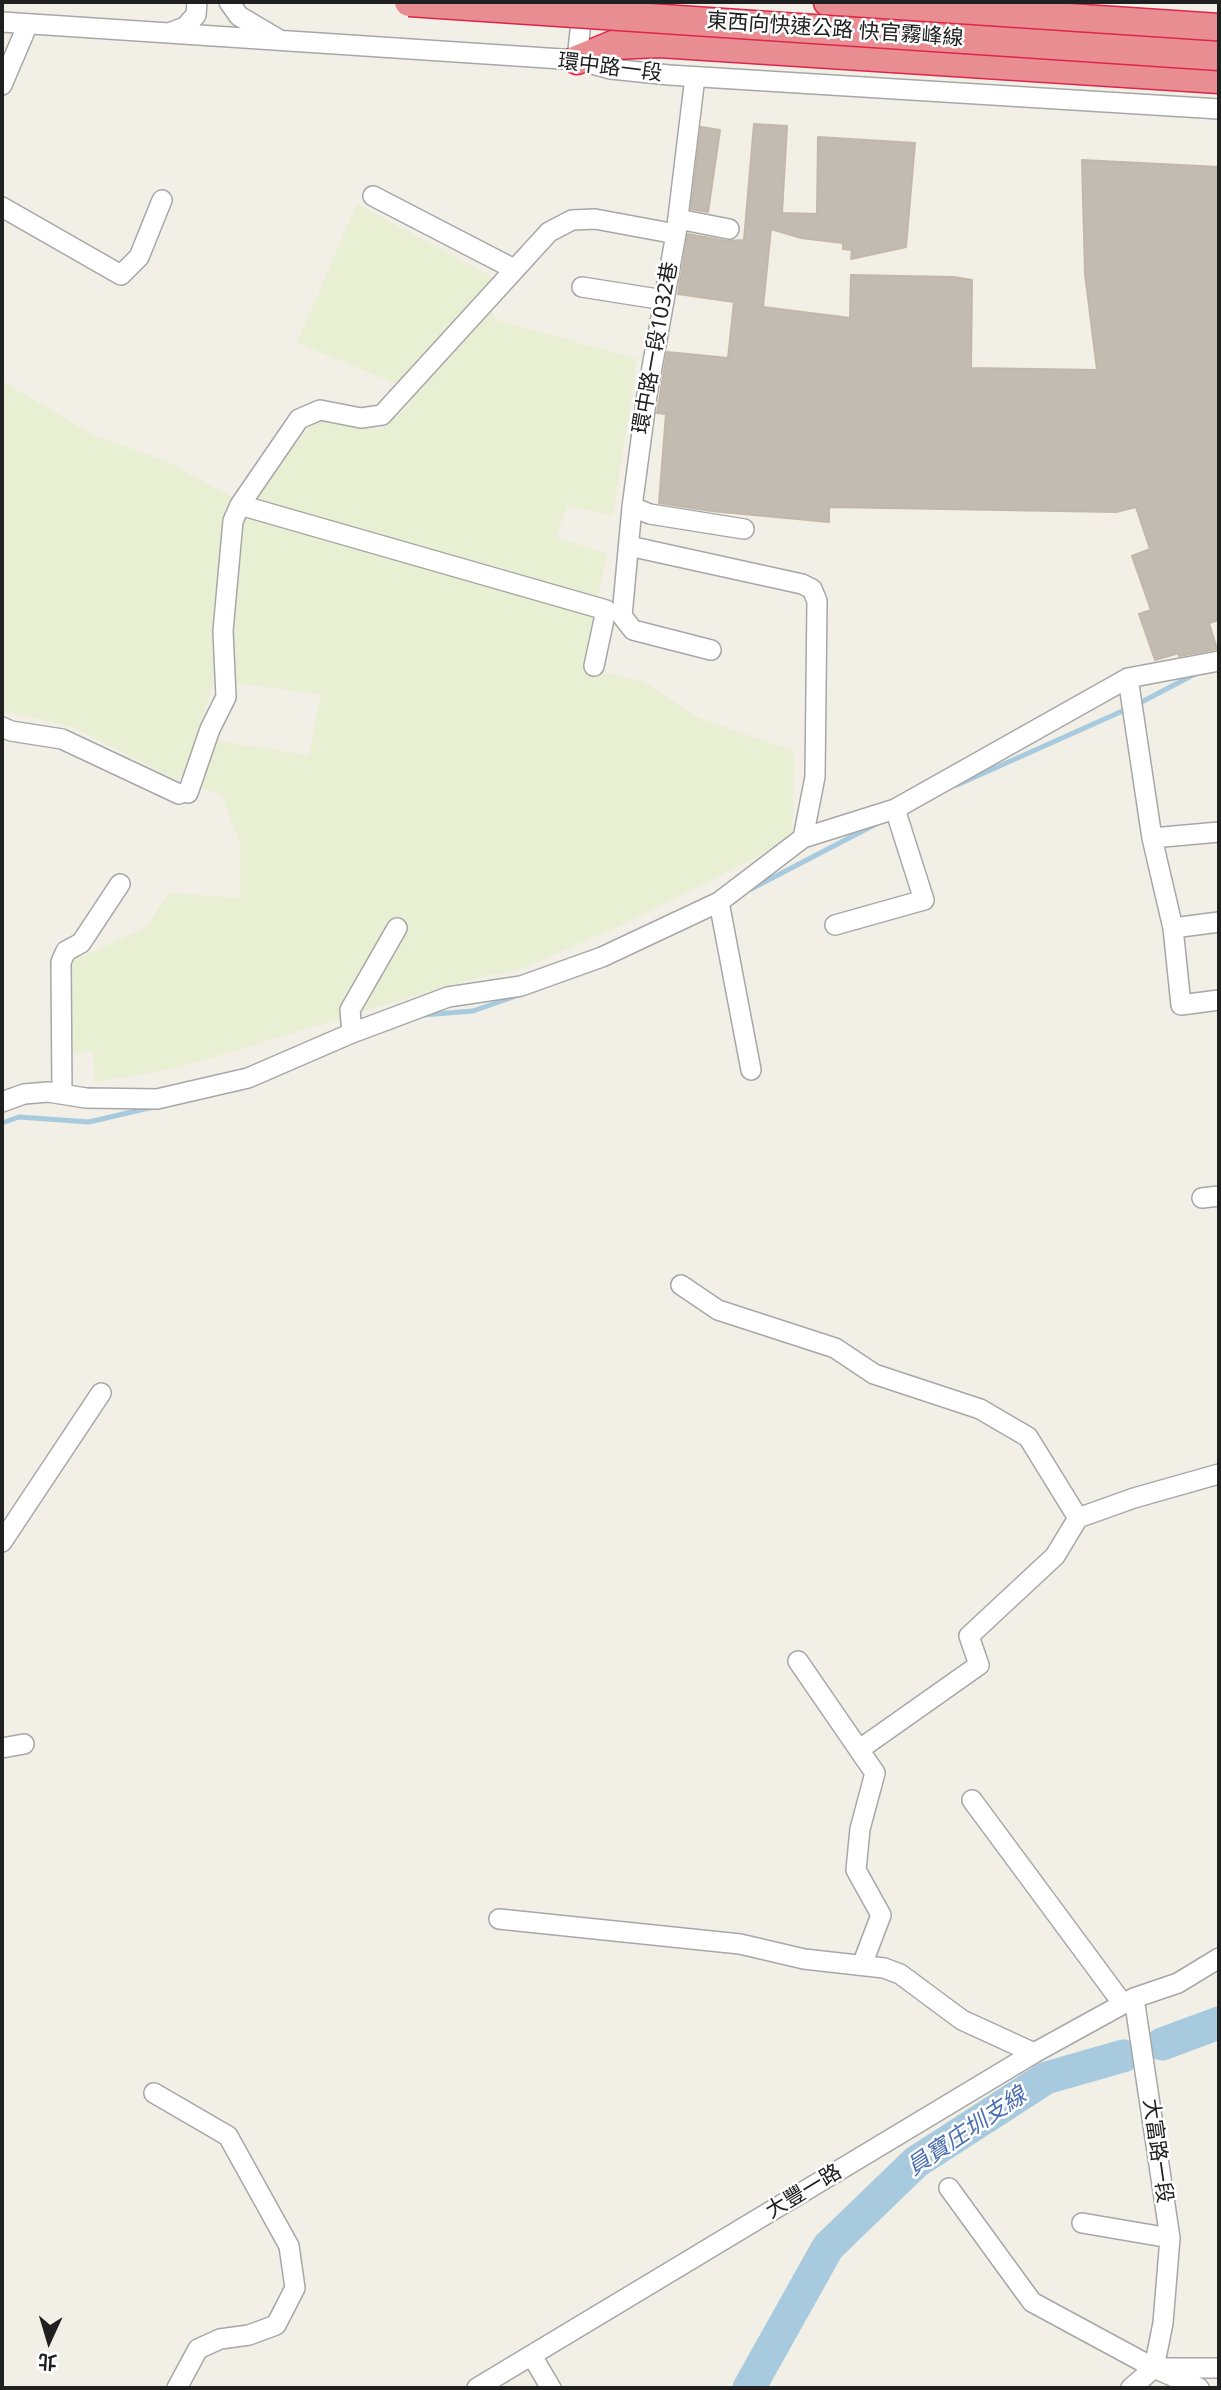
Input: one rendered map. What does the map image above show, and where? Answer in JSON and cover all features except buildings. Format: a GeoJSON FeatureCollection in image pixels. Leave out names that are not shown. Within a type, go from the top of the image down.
{"type":"FeatureCollection","features":[{"type":"Feature","properties":{"kind":"highway","name":"東西向快速公路 快官霧峰線"},"geometry":{"type":"LineString","coordinates":[[410,2],[1219,56]]}},
{"type":"Feature","properties":{"kind":"highway","name":"東西向快速公路 快官霧峰線"},"geometry":{"type":"LineString","coordinates":[[828,2],[1219,28]]}},
{"type":"Feature","properties":{"kind":"highway"},"geometry":{"type":"LineString","coordinates":[[577,60],[613,45],[659,43],[1219,79]]}},
{"type":"Feature","properties":{"kind":"street"},"geometry":{"type":"LineString","coordinates":[[164,34],[185,27],[196,15],[197,2]]}},
{"type":"Feature","properties":{"kind":"street"},"geometry":{"type":"LineString","coordinates":[[229,2],[239,16],[282,41]]}},
{"type":"Feature","properties":{"kind":"street"},"geometry":{"type":"LineString","coordinates":[[577,60],[583,2]]}},
{"type":"Feature","properties":{"kind":"street","name":"環中路一段"},"geometry":{"type":"LineString","coordinates":[[2,22],[577,60],[611,69],[695,77],[1219,109]]}},
{"type":"Feature","properties":{"kind":"street"},"geometry":{"type":"LineString","coordinates":[[2,85],[28,24]]}},
{"type":"Feature","properties":{"kind":"street","name":"環中路一段1032巷"},"geometry":{"type":"LineString","coordinates":[[695,77],[677,226],[643,419],[622,616],[633,630],[711,650]]}},
{"type":"Feature","properties":{"kind":"street"},"geometry":{"type":"LineString","coordinates":[[373,196],[514,269]]}},
{"type":"Feature","properties":{"kind":"street"},"geometry":{"type":"LineString","coordinates":[[2,207],[121,275],[139,257],[162,200]]}},
{"type":"Feature","properties":{"kind":"street"},"geometry":{"type":"LineString","coordinates":[[2,727],[11,732],[37,733],[62,739],[183,794],[226,697],[223,631],[233,521],[240,505],[299,419],[320,410],[361,418],[383,415],[549,232],[572,220],[594,219],[729,229]]}},
{"type":"Feature","properties":{"kind":"street"},"geometry":{"type":"LineString","coordinates":[[582,287],[664,300]]}},
{"type":"Feature","properties":{"kind":"street"},"geometry":{"type":"LineString","coordinates":[[240,505],[606,610],[594,666]]}},
{"type":"Feature","properties":{"kind":"street"},"geometry":{"type":"LineString","coordinates":[[632,507],[650,514],[744,529]]}},
{"type":"Feature","properties":{"kind":"street"},"geometry":{"type":"LineString","coordinates":[[629,546],[802,584],[811,589],[817,601],[815,777],[803,838]]}},
{"type":"Feature","properties":{"kind":"street"},"geometry":{"type":"LineString","coordinates":[[2,1102],[24,1094],[157,1099],[248,1078],[352,1033],[448,997],[521,986],[602,957],[719,902],[803,838],[895,809],[1128,678],[1219,661]]}},
{"type":"Feature","properties":{"kind":"street"},"geometry":{"type":"LineString","coordinates":[[1128,678],[1152,838],[1173,928],[1181,1005],[1219,1000]]}},
{"type":"Feature","properties":{"kind":"street"},"geometry":{"type":"LineString","coordinates":[[835,925],[924,901],[895,809]]}},
{"type":"Feature","properties":{"kind":"street"},"geometry":{"type":"LineString","coordinates":[[1152,838],[1219,832]]}},
{"type":"Feature","properties":{"kind":"street"},"geometry":{"type":"LineString","coordinates":[[62,1094],[61,962],[66,951],[81,943],[120,884]]}},
{"type":"Feature","properties":{"kind":"street"},"geometry":{"type":"LineString","coordinates":[[719,902],[751,1070]]}},
{"type":"Feature","properties":{"kind":"street"},"geometry":{"type":"LineString","coordinates":[[1173,928],[1219,922]]}},
{"type":"Feature","properties":{"kind":"street"},"geometry":{"type":"LineString","coordinates":[[352,1033],[350,1010],[397,928]]}},
{"type":"Feature","properties":{"kind":"street"},"geometry":{"type":"LineString","coordinates":[[681,1285],[718,1310],[835,1348],[874,1374],[979,1409],[1028,1437],[1078,1518]]}},
{"type":"Feature","properties":{"kind":"street"},"geometry":{"type":"LineString","coordinates":[[2,1542],[101,1393]]}},
{"type":"Feature","properties":{"kind":"street"},"geometry":{"type":"LineString","coordinates":[[860,1749],[979,1665],[969,1636],[1055,1556],[1078,1518],[1134,1497],[1219,1474]]}},
{"type":"Feature","properties":{"kind":"street"},"geometry":{"type":"LineString","coordinates":[[798,1661],[875,1773],[860,1829],[856,1870],[881,1915],[862,1965]]}},
{"type":"Feature","properties":{"kind":"street"},"geometry":{"type":"LineString","coordinates":[[2,1748],[24,1744]]}},
{"type":"Feature","properties":{"kind":"street"},"geometry":{"type":"LineString","coordinates":[[972,1800],[1128,2001],[1178,1983],[1219,1958]]}},
{"type":"Feature","properties":{"kind":"street"},"geometry":{"type":"LineString","coordinates":[[499,1919],[740,1944],[804,1959],[862,1965],[900,1974],[962,2020],[1034,2053]]}},
{"type":"Feature","properties":{"kind":"street","name":"大豐一路"},"geometry":{"type":"LineString","coordinates":[[477,2388],[1034,2053],[1128,2001]]}},
{"type":"Feature","properties":{"kind":"street","name":"大富路一段"},"geometry":{"type":"LineString","coordinates":[[1128,2001],[1170,2238],[1163,2323],[1154,2368]]}},
{"type":"Feature","properties":{"kind":"street"},"geometry":{"type":"LineString","coordinates":[[155,2093],[228,2136],[289,2246],[295,2288],[276,2325],[248,2335],[220,2339],[198,2349],[177,2388]]}},
{"type":"Feature","properties":{"kind":"street"},"geometry":{"type":"LineString","coordinates":[[948,2188],[1032,2302],[1154,2368],[1199,2388]]}},
{"type":"Feature","properties":{"kind":"street"},"geometry":{"type":"LineString","coordinates":[[1082,2223],[1170,2238]]}},
{"type":"Feature","properties":{"kind":"street"},"geometry":{"type":"LineString","coordinates":[[532,2356],[551,2388]]}},
{"type":"Feature","properties":{"kind":"street"},"geometry":{"type":"LineString","coordinates":[[1131,2388],[1154,2368],[1219,2368]]}},
{"type":"Feature","properties":{"kind":"green space"},"geometry":{"type":"Polygon","coordinates":[[[357,204],[496,279],[487,306],[496,320],[637,359],[613,515],[567,506],[556,537],[607,554],[582,669],[642,681],[699,718],[794,751],[792,839],[626,923],[523,968],[464,981],[177,1068],[95,1082],[93,1051],[55,1055],[53,948],[84,956],[147,927],[168,893],[240,898],[240,844],[222,795],[196,785],[210,740],[309,755],[321,694],[214,680],[185,773],[177,780],[73,727],[2,711],[2,381],[95,436],[168,462],[246,505],[316,419],[337,417],[380,429],[412,404],[405,387],[297,343],[357,204]]]}},
{"type":"Feature","properties":{"kind":"waterway"},"geometry":{"type":"LineString","coordinates":[[1136,705],[1195,674]]}},
{"type":"Feature","properties":{"kind":"waterway"},"geometry":{"type":"LineString","coordinates":[[957,785],[1127,709]]}},
{"type":"Feature","properties":{"kind":"waterway"},"geometry":{"type":"LineString","coordinates":[[751,889],[876,824]]}},
{"type":"Feature","properties":{"kind":"waterway"},"geometry":{"type":"LineString","coordinates":[[423,1015],[473,1011],[519,995]]}},
{"type":"Feature","properties":{"kind":"waterway"},"geometry":{"type":"LineString","coordinates":[[2,1123],[19,1117],[89,1122],[153,1107]]}},
{"type":"Feature","properties":{"kind":"waterway"},"geometry":{"type":"LineString","coordinates":[[1162,2044],[1219,2023]]}},
{"type":"Feature","properties":{"kind":"waterway","name":"員寶庄圳支線"},"geometry":{"type":"LineString","coordinates":[[749,2388],[828,2247],[916,2162],[1046,2078],[1123,2056]]}}]}
